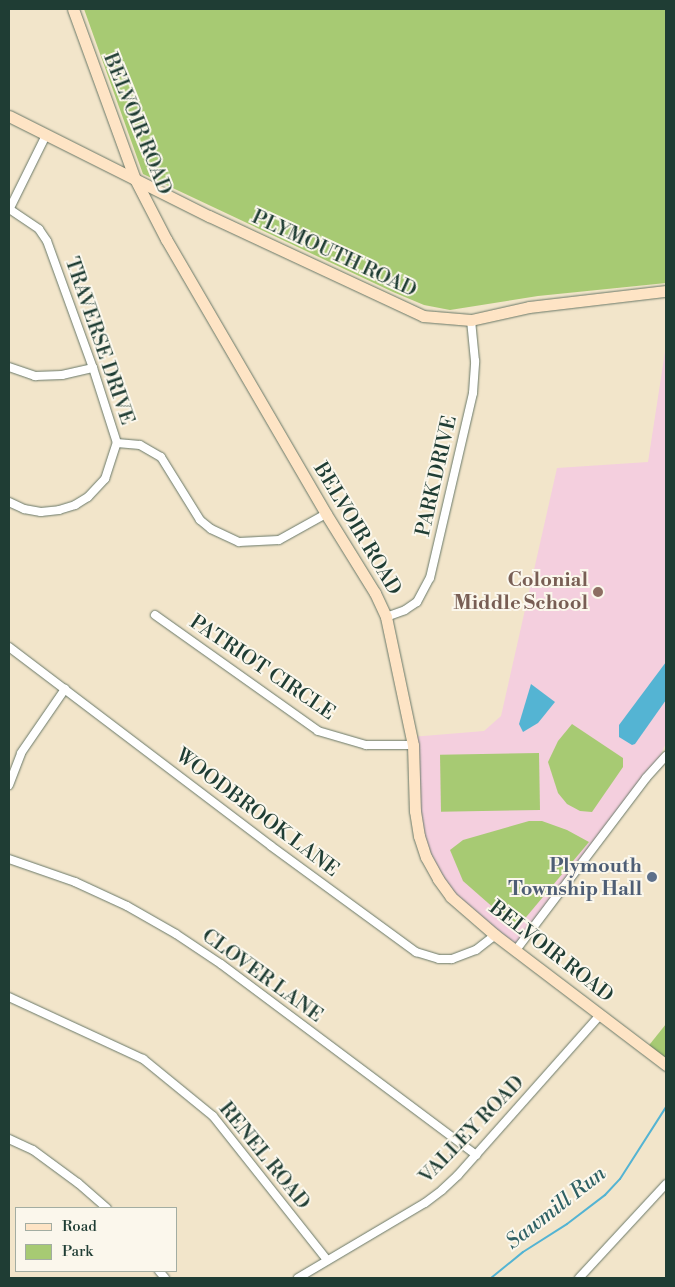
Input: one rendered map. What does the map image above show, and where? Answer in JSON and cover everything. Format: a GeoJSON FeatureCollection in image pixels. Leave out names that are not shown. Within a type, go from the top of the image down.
{"type":"FeatureCollection","features":[{"type":"Feature","properties":{"kind":"street","name":"BELVOIR ROAD"},"geometry":{"type":"LineString","coordinates":[[73,9],[135,179],[166,240],[326,514],[376,593],[386,617],[413,745],[415,811],[426,857],[451,897],[496,935],[666,1065]]}},
{"type":"Feature","properties":{"kind":"street","name":"PLYMOUTH ROAD"},"geometry":{"type":"LineString","coordinates":[[9,116],[409,312],[436,318],[471,320],[529,307],[666,291]]}},
{"type":"Feature","properties":{"kind":"street"},"geometry":{"type":"LineString","coordinates":[[10,210],[46,135]]}},
{"type":"Feature","properties":{"kind":"street","name":"TRAVERSE DRIVE"},"geometry":{"type":"LineString","coordinates":[[9,502],[24,509],[41,512],[59,510],[75,505],[88,497],[105,479],[117,443],[93,368],[47,241],[39,230],[10,210]]}},
{"type":"Feature","properties":{"kind":"street","name":"PARK DRIVE"},"geometry":{"type":"LineString","coordinates":[[386,617],[405,610],[417,602],[430,578],[473,393],[475,361],[471,320]]}},
{"type":"Feature","properties":{"kind":"street"},"geometry":{"type":"LineString","coordinates":[[9,367],[35,376],[68,375],[93,368]]}},
{"type":"Feature","properties":{"kind":"street"},"geometry":{"type":"LineString","coordinates":[[117,443],[140,445],[161,457],[200,520],[211,529],[239,542],[279,540],[326,514]]}},
{"type":"Feature","properties":{"kind":"street","name":"PATRIOT CIRCLE"},"geometry":{"type":"LineString","coordinates":[[155,615],[318,732],[366,745],[413,745]]}},
{"type":"Feature","properties":{"kind":"street","name":"WOODBROOK LANE"},"geometry":{"type":"LineString","coordinates":[[9,647],[263,840],[416,952],[439,960],[452,959],[476,950],[496,935]]}},
{"type":"Feature","properties":{"kind":"street"},"geometry":{"type":"LineString","coordinates":[[9,786],[21,753],[65,690]]}},
{"type":"Feature","properties":{"kind":"street"},"geometry":{"type":"LineString","coordinates":[[516,950],[646,778],[666,756]]}},
{"type":"Feature","properties":{"kind":"street","name":"CLOVER LANE"},"geometry":{"type":"LineString","coordinates":[[9,859],[75,882],[127,906],[176,934],[221,964],[476,1155]]}},
{"type":"Feature","properties":{"kind":"street","name":"RENEL ROAD"},"geometry":{"type":"LineString","coordinates":[[9,997],[143,1058],[213,1116],[327,1260]]}},
{"type":"Feature","properties":{"kind":"street","name":"VALLEY ROAD"},"geometry":{"type":"LineString","coordinates":[[298,1278],[425,1203],[458,1175],[601,1014]]}},
{"type":"Feature","properties":{"kind":"street"},"geometry":{"type":"LineString","coordinates":[[9,1139],[33,1150],[78,1183],[106,1207]]}},
{"type":"Feature","properties":{"kind":"street"},"geometry":{"type":"LineString","coordinates":[[578,1278],[666,1184]]}},
{"type":"Feature","properties":{"kind":"shaded area","name":"Colonial Middle School"},"geometry":{"type":"Polygon","coordinates":[[[666,345],[666,743],[653,771],[516,950],[451,897],[426,857],[411,737],[484,731],[501,716],[557,468],[648,462],[666,345]]]}},
{"type":"Feature","properties":{"kind":"green space"},"geometry":{"type":"Polygon","coordinates":[[[84,9],[666,9],[666,283],[538,296],[450,310],[424,305],[393,292],[143,174],[84,9]]]}},
{"type":"Feature","properties":{"kind":"green space"},"geometry":{"type":"Polygon","coordinates":[[[572,724],[623,758],[623,767],[592,812],[580,811],[567,804],[558,793],[548,762],[558,741],[572,724]]]}},
{"type":"Feature","properties":{"kind":"green space"},"geometry":{"type":"Polygon","coordinates":[[[539,753],[540,810],[441,812],[440,755],[539,753]]]}},
{"type":"Feature","properties":{"kind":"green space"},"geometry":{"type":"Polygon","coordinates":[[[529,821],[542,821],[567,830],[589,842],[522,922],[516,925],[504,917],[463,881],[450,850],[463,840],[529,821]]]}},
{"type":"Feature","properties":{"kind":"green space"},"geometry":{"type":"Polygon","coordinates":[[[666,1024],[666,1065],[646,1049],[666,1024]]]}},
{"type":"Feature","properties":{"kind":"water"},"geometry":{"type":"Polygon","coordinates":[[[666,662],[666,700],[635,744],[632,745],[619,737],[619,725],[666,662]]]}},
{"type":"Feature","properties":{"kind":"water"},"geometry":{"type":"Polygon","coordinates":[[[531,684],[555,702],[538,723],[523,732],[519,724],[531,684]]]}},
{"type":"Feature","properties":{"kind":"waterway","name":"Sawmill Run"},"geometry":{"type":"LineString","coordinates":[[491,1278],[523,1252],[567,1224],[605,1195],[620,1179],[666,1107]]}},
{"type":"Feature","properties":{"kind":"place","name":"Colonial Middle School"},"geometry":{"type":"Point","coordinates":[598,592]}},
{"type":"Feature","properties":{"kind":"place","name":"Plymouth Township Hall"},"geometry":{"type":"Point","coordinates":[652,877]}}]}
